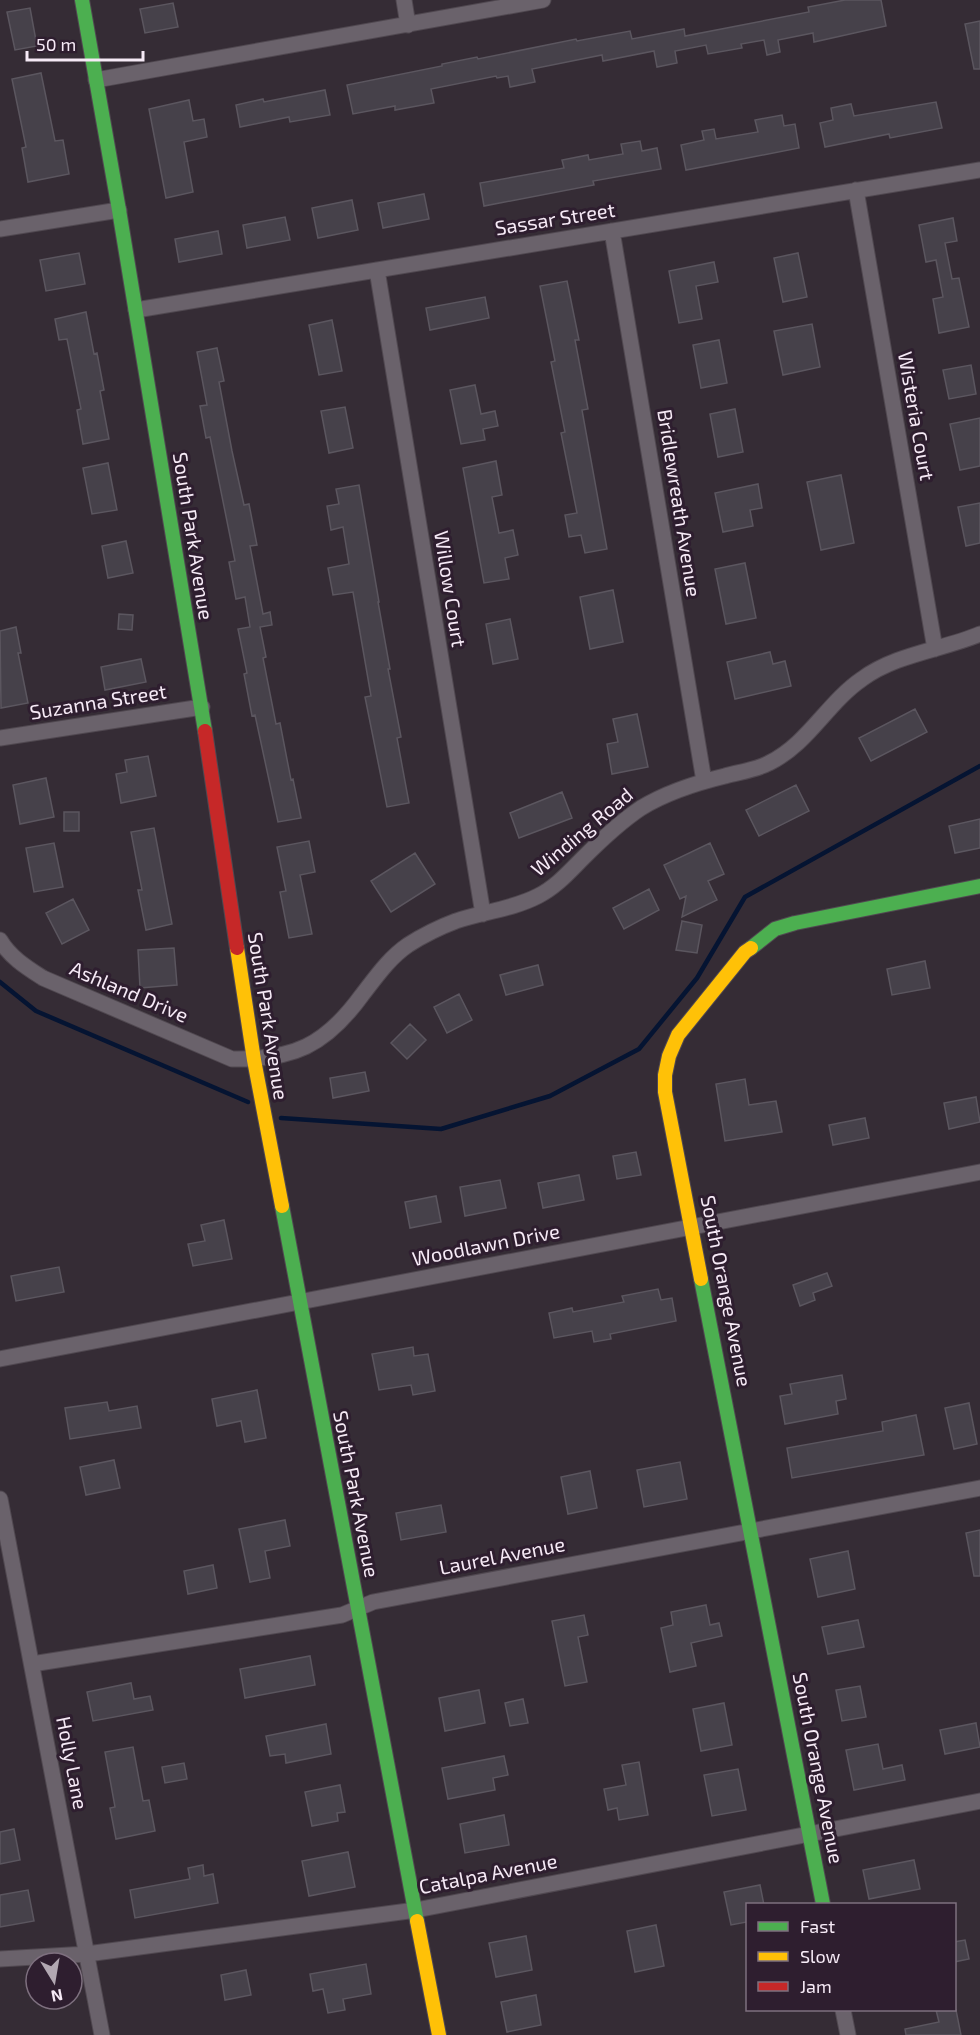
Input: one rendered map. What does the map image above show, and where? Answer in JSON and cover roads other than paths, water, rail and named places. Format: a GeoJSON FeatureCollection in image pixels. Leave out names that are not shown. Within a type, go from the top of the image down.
{"type":"FeatureCollection","features":[{"type":"Feature","properties":{"kind":"street","name":"South Park Avenue"},"geometry":{"type":"LineString","coordinates":[[82,0],[120,210],[202,707],[254,1060],[439,2035]]}},
{"type":"Feature","properties":{"kind":"street"},"geometry":{"type":"LineString","coordinates":[[404,0],[408,25]]}},
{"type":"Feature","properties":{"kind":"street"},"geometry":{"type":"LineString","coordinates":[[96,80],[543,0]]}},
{"type":"Feature","properties":{"kind":"street","name":"Sassar Street"},"geometry":{"type":"LineString","coordinates":[[136,310],[980,170]]}},
{"type":"Feature","properties":{"kind":"street","name":"Wisteria Court"},"geometry":{"type":"LineString","coordinates":[[856,190],[934,649]]}},
{"type":"Feature","properties":{"kind":"street"},"geometry":{"type":"LineString","coordinates":[[0,229],[120,210]]}},
{"type":"Feature","properties":{"kind":"street","name":"Bridlewreath Avenue"},"geometry":{"type":"LineString","coordinates":[[612,231],[704,782]]}},
{"type":"Feature","properties":{"kind":"street","name":"Willow Court"},"geometry":{"type":"LineString","coordinates":[[377,270],[483,914]]}},
{"type":"Feature","properties":{"kind":"street","name":"Winding Road"},"geometry":{"type":"LineString","coordinates":[[254,1060],[278,1057],[302,1050],[321,1038],[354,1007],[383,967],[406,946],[456,921],[519,904],[538,896],[555,886],[621,822],[657,799],[704,782],[767,764],[791,751],[862,678],[904,659],[980,634]]}},
{"type":"Feature","properties":{"kind":"street","name":"Suzanna Street"},"geometry":{"type":"LineString","coordinates":[[0,738],[202,707]]}},
{"type":"Feature","properties":{"kind":"street","name":"South Orange Avenue"},"geometry":{"type":"LineString","coordinates":[[823,1903],[665,1092],[667,1066],[678,1035],[745,951],[775,929],[795,922],[980,886]]}},
{"type":"Feature","properties":{"kind":"street","name":"Ashland Drive"},"geometry":{"type":"LineString","coordinates":[[0,940],[22,965],[42,978],[231,1059],[254,1060]]}},
{"type":"Feature","properties":{"kind":"street","name":"Woodlawn Drive"},"geometry":{"type":"LineString","coordinates":[[0,1359],[980,1172]]}},
{"type":"Feature","properties":{"kind":"street","name":"Laurel Avenue"},"geometry":{"type":"LineString","coordinates":[[32,1664],[342,1615],[373,1602],[980,1488]]}},
{"type":"Feature","properties":{"kind":"street","name":"Holly Lane"},"geometry":{"type":"LineString","coordinates":[[0,1499],[102,2035]]}},
{"type":"Feature","properties":{"kind":"street","name":"Catalpa Avenue"},"geometry":{"type":"LineString","coordinates":[[0,1959],[87,1954],[416,1910],[980,1801]]}},
{"type":"Feature","properties":{"kind":"street"},"geometry":{"type":"LineString","coordinates":[[843,2011],[848,2035]]}},
{"type":"Feature","properties":{"kind":"waterway"},"geometry":{"type":"LineString","coordinates":[[281,1118],[441,1129],[550,1096],[639,1049],[697,978],[745,897],[980,766]]}},
{"type":"Feature","properties":{"kind":"waterway"},"geometry":{"type":"LineString","coordinates":[[0,982],[36,1011],[248,1102]]}}]}
